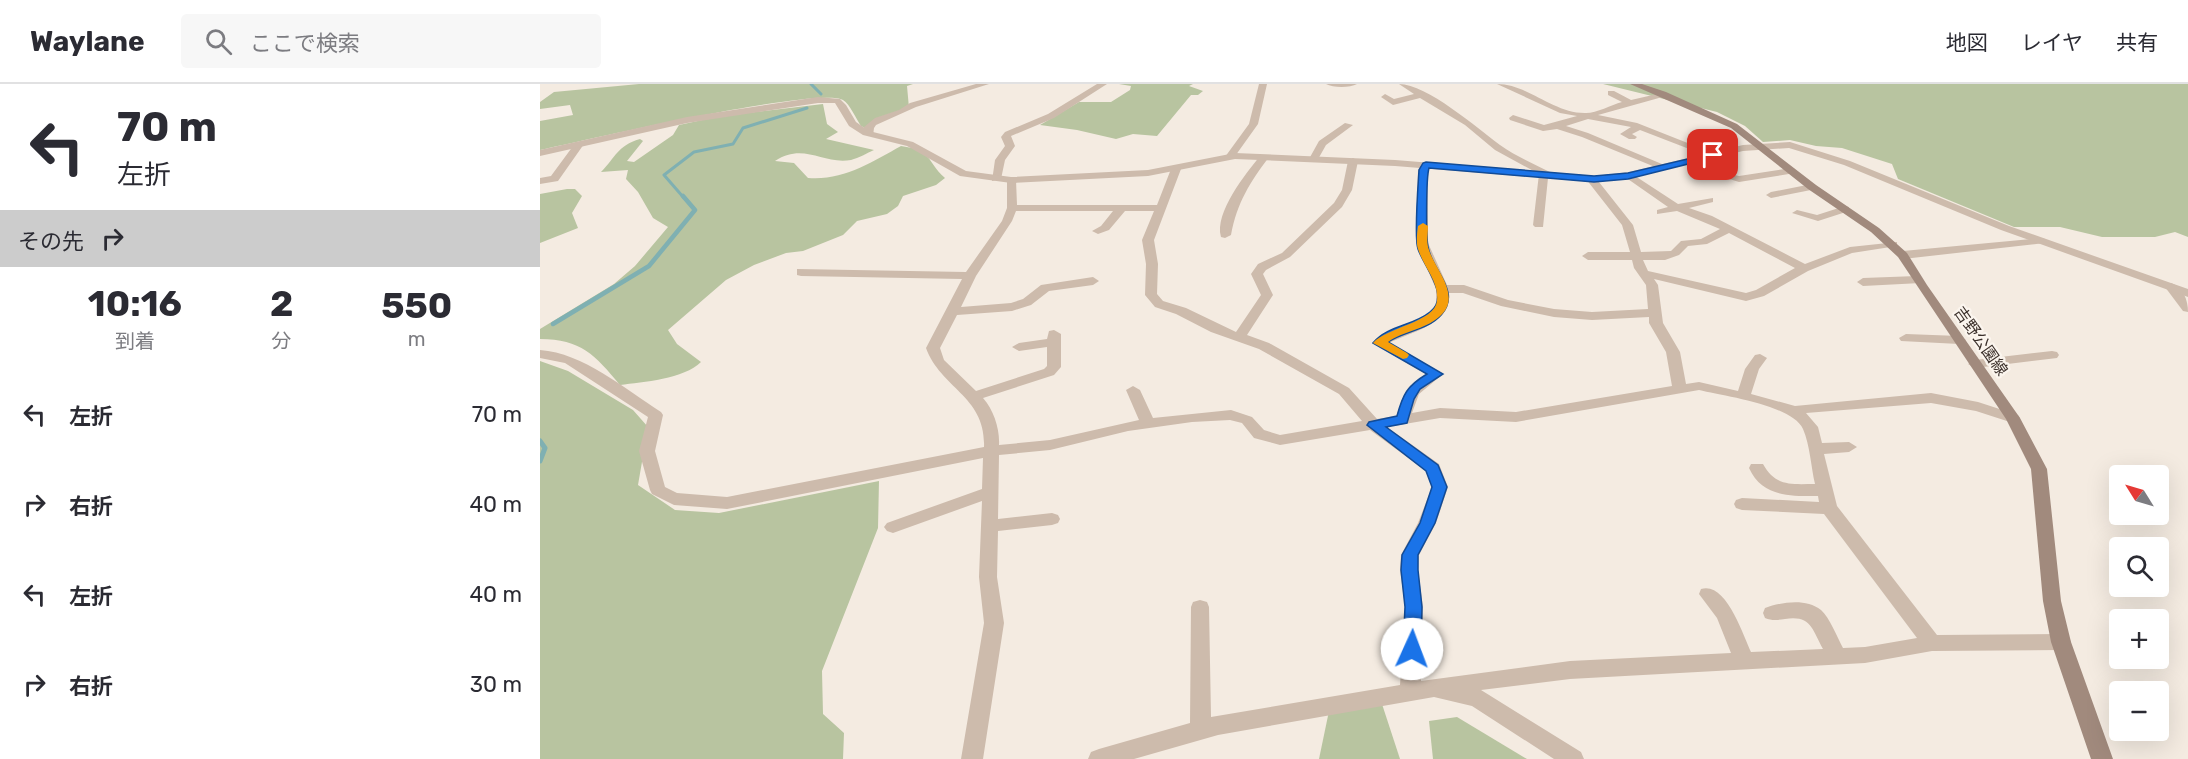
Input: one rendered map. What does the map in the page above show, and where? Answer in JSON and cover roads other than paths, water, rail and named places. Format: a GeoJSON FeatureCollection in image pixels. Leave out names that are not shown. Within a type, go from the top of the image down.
{"type":"FeatureCollection","features":[{"type":"Feature","properties":{"kind":"main road","name":"吉野公園線"},"geometry":{"type":"LineString","coordinates":[[1634,84],[1726,121],[1812,187],[1893,244],[1903,255],[1917,280],[2013,418],[2039,469],[2052,601],[2061,642],[2102,759]]}},
{"type":"Feature","properties":{"kind":"street"},"geometry":{"type":"LineString","coordinates":[[870,134],[869,127],[873,122],[907,111],[913,105],[982,84]]}},
{"type":"Feature","properties":{"kind":"street"},"geometry":{"type":"LineString","coordinates":[[996,179],[1000,160],[1010,146],[1006,136],[1008,134],[1051,116],[1103,84]]}},
{"type":"Feature","properties":{"kind":"street"},"geometry":{"type":"LineString","coordinates":[[1230,158],[1253,128],[1259,113],[1263,84]]}},
{"type":"Feature","properties":{"kind":"street"},"geometry":{"type":"LineString","coordinates":[[1330,84],[1353,84]]}},
{"type":"Feature","properties":{"kind":"street"},"geometry":{"type":"LineString","coordinates":[[1502,84],[1563,111],[1615,120],[1639,127],[1713,155]]}},
{"type":"Feature","properties":{"kind":"street"},"geometry":{"type":"LineString","coordinates":[[1513,89],[1531,84]]}},
{"type":"Feature","properties":{"kind":"street"},"geometry":{"type":"LineString","coordinates":[[1410,85],[1468,123],[1498,148],[1547,176]]}},
{"type":"Feature","properties":{"kind":"street"},"geometry":{"type":"LineString","coordinates":[[1611,93],[1630,102]]}},
{"type":"Feature","properties":{"kind":"street"},"geometry":{"type":"LineString","coordinates":[[1513,118],[1543,128],[1556,126],[1663,94]]}},
{"type":"Feature","properties":{"kind":"street"},"geometry":{"type":"LineString","coordinates":[[1385,97],[1393,102],[1422,95]]}},
{"type":"Feature","properties":{"kind":"street"},"geometry":{"type":"LineString","coordinates":[[540,153],[710,116],[776,105],[830,100],[842,105],[847,117],[857,129],[910,144],[964,174],[1011,180],[1148,173],[1230,158],[1264,157],[1426,165],[1591,179],[1629,175],[1757,146],[1790,145],[1888,178],[1977,217],[2188,293]]}},
{"type":"Feature","properties":{"kind":"street"},"geometry":{"type":"LineString","coordinates":[[1564,104],[1587,115]]}},
{"type":"Feature","properties":{"kind":"street"},"geometry":{"type":"LineString","coordinates":[[1314,159],[1322,143],[1348,124]]}},
{"type":"Feature","properties":{"kind":"street"},"geometry":{"type":"LineString","coordinates":[[1659,124],[1667,128],[1671,139]]}},
{"type":"Feature","properties":{"kind":"street"},"geometry":{"type":"LineString","coordinates":[[1556,126],[1585,135],[1664,167]]}},
{"type":"Feature","properties":{"kind":"street"},"geometry":{"type":"LineString","coordinates":[[1632,137],[1625,134],[1639,127]]}},
{"type":"Feature","properties":{"kind":"street"},"geometry":{"type":"LineString","coordinates":[[540,181],[554,179],[579,144]]}},
{"type":"Feature","properties":{"kind":"street"},"geometry":{"type":"LineString","coordinates":[[1606,154],[1647,171]]}},
{"type":"Feature","properties":{"kind":"street"},"geometry":{"type":"LineString","coordinates":[[1226,235],[1230,208],[1243,183],[1264,157]]}},
{"type":"Feature","properties":{"kind":"street"},"geometry":{"type":"LineString","coordinates":[[1239,337],[1267,296],[1257,274],[1262,267],[1286,255],[1338,205],[1347,190],[1353,161]]}},
{"type":"Feature","properties":{"kind":"street"},"geometry":{"type":"LineString","coordinates":[[1758,164],[1757,171],[1762,175]]}},
{"type":"Feature","properties":{"kind":"street"},"geometry":{"type":"LineString","coordinates":[[1403,420],[1408,399],[1415,387],[1436,374],[1379,343],[1392,333],[1436,314],[1442,305],[1443,289],[1422,248],[1423,170],[1426,165]]}},
{"type":"Feature","properties":{"kind":"street"},"geometry":{"type":"LineString","coordinates":[[1176,169],[1148,240],[1152,264],[1151,295],[1159,304],[1264,346],[1344,391],[1374,425],[1433,468],[1440,487],[1427,523],[1410,555],[1409,570],[1414,607],[1418,690]]}},
{"type":"Feature","properties":{"kind":"street"},"geometry":{"type":"LineString","coordinates":[[1731,179],[1791,171]]}},
{"type":"Feature","properties":{"kind":"street"},"geometry":{"type":"LineString","coordinates":[[1629,175],[1675,207],[1708,218],[1804,268]]}},
{"type":"Feature","properties":{"kind":"street"},"geometry":{"type":"LineString","coordinates":[[1539,225],[1547,176]]}},
{"type":"Feature","properties":{"kind":"street"},"geometry":{"type":"LineString","coordinates":[[1591,179],[1627,225],[1636,256],[1652,285],[1656,323],[1673,352],[1680,389]]}},
{"type":"Feature","properties":{"kind":"street"},"geometry":{"type":"LineString","coordinates":[[972,759],[994,623],[988,577],[992,433],[981,405],[938,361],[933,348],[970,276],[1007,221],[1012,208],[1011,180]]}},
{"type":"Feature","properties":{"kind":"street"},"geometry":{"type":"LineString","coordinates":[[1771,195],[1812,187]]}},
{"type":"Feature","properties":{"kind":"street"},"geometry":{"type":"LineString","coordinates":[[1661,212],[1709,200]]}},
{"type":"Feature","properties":{"kind":"street"},"geometry":{"type":"LineString","coordinates":[[1012,208],[1161,208]]}},
{"type":"Feature","properties":{"kind":"street"},"geometry":{"type":"LineString","coordinates":[[1098,231],[1105,228],[1122,208]]}},
{"type":"Feature","properties":{"kind":"street"},"geometry":{"type":"LineString","coordinates":[[1797,213],[1818,218],[1845,209]]}},
{"type":"Feature","properties":{"kind":"street"},"geometry":{"type":"LineString","coordinates":[[1588,256],[1665,256],[1675,253],[1685,243],[1703,242],[1728,229]]}},
{"type":"Feature","properties":{"kind":"street"},"geometry":{"type":"LineString","coordinates":[[1903,255],[2041,241]]}},
{"type":"Feature","properties":{"kind":"street"},"geometry":{"type":"LineString","coordinates":[[1644,274],[1679,280],[1746,297],[1804,268],[1850,250],[1893,244]]}},
{"type":"Feature","properties":{"kind":"street"},"geometry":{"type":"LineString","coordinates":[[801,272],[970,276]]}},
{"type":"Feature","properties":{"kind":"street"},"geometry":{"type":"LineString","coordinates":[[1863,282],[1917,280]]}},
{"type":"Feature","properties":{"kind":"street"},"geometry":{"type":"LineString","coordinates":[[952,311],[1012,307],[1027,302],[1045,288],[1093,281]]}},
{"type":"Feature","properties":{"kind":"street"},"geometry":{"type":"LineString","coordinates":[[2171,287],[2188,308]]}},
{"type":"Feature","properties":{"kind":"street"},"geometry":{"type":"LineString","coordinates":[[1443,289],[1464,289],[1505,303],[1554,313],[1592,316],[1655,313]]}},
{"type":"Feature","properties":{"kind":"street"},"geometry":{"type":"LineString","coordinates":[[972,397],[1049,372],[1054,367],[1054,338],[1019,347]]}},
{"type":"Feature","properties":{"kind":"street"},"geometry":{"type":"LineString","coordinates":[[1906,338],[1959,339]]}},
{"type":"Feature","properties":{"kind":"street"},"geometry":{"type":"LineString","coordinates":[[540,354],[555,355],[570,360],[656,415],[647,451],[658,490],[674,499],[727,503],[991,452],[1050,445],[1148,423],[1192,417],[1230,415],[1247,420],[1259,434],[1280,440],[1440,413],[1516,417],[1699,386],[1744,395],[1794,412],[1810,427],[1829,508],[1932,643]]}},
{"type":"Feature","properties":{"kind":"street"},"geometry":{"type":"LineString","coordinates":[[1975,364],[2052,355]]}},
{"type":"Feature","properties":{"kind":"street"},"geometry":{"type":"LineString","coordinates":[[1744,395],[1752,369],[1760,358]]}},
{"type":"Feature","properties":{"kind":"street"},"geometry":{"type":"LineString","coordinates":[[1133,390],[1148,423]]}},
{"type":"Feature","properties":{"kind":"street"},"geometry":{"type":"LineString","coordinates":[[1794,412],[1802,409],[1931,398],[1978,407],[2013,418]]}},
{"type":"Feature","properties":{"kind":"street"},"geometry":{"type":"LineString","coordinates":[[1815,449],[1849,447]]}},
{"type":"Feature","properties":{"kind":"street"},"geometry":{"type":"LineString","coordinates":[[1757,468],[1759,477],[1768,484],[1780,488],[1825,490]]}},
{"type":"Feature","properties":{"kind":"street"},"geometry":{"type":"LineString","coordinates":[[893,527],[990,492]]}},
{"type":"Feature","properties":{"kind":"street"},"geometry":{"type":"LineString","coordinates":[[1742,504],[1829,508]]}},
{"type":"Feature","properties":{"kind":"street"},"geometry":{"type":"LineString","coordinates":[[990,526],[1052,519]]}},
{"type":"Feature","properties":{"kind":"street"},"geometry":{"type":"LineString","coordinates":[[1708,594],[1725,614],[1744,660]]}},
{"type":"Feature","properties":{"kind":"street"},"geometry":{"type":"LineString","coordinates":[[1200,607],[1201,730]]}},
{"type":"Feature","properties":{"kind":"street"},"geometry":{"type":"LineString","coordinates":[[1772,613],[1800,609],[1815,616],[1838,656]]}},
{"type":"Feature","properties":{"kind":"street"},"geometry":{"type":"LineString","coordinates":[[1099,759],[1201,730],[1418,690],[1570,670],[1865,655],[1932,643],[2061,642]]}},
{"type":"Feature","properties":{"kind":"street"},"geometry":{"type":"LineString","coordinates":[[1418,690],[1477,698],[1573,759]]}},
{"type":"Feature","properties":{"kind":"waterway"},"geometry":{"type":"LineString","coordinates":[[811,84],[821,94]]}},
{"type":"Feature","properties":{"kind":"waterway"},"geometry":{"type":"LineString","coordinates":[[684,198],[664,175],[694,152],[733,144],[743,128],[807,108]]}},
{"type":"Feature","properties":{"kind":"waterway"},"geometry":{"type":"LineString","coordinates":[[553,324],[649,266],[695,210],[683,196]]}},
{"type":"Feature","properties":{"kind":"waterway"},"geometry":{"type":"LineString","coordinates":[[540,441],[545,448],[540,461]]}}]}
